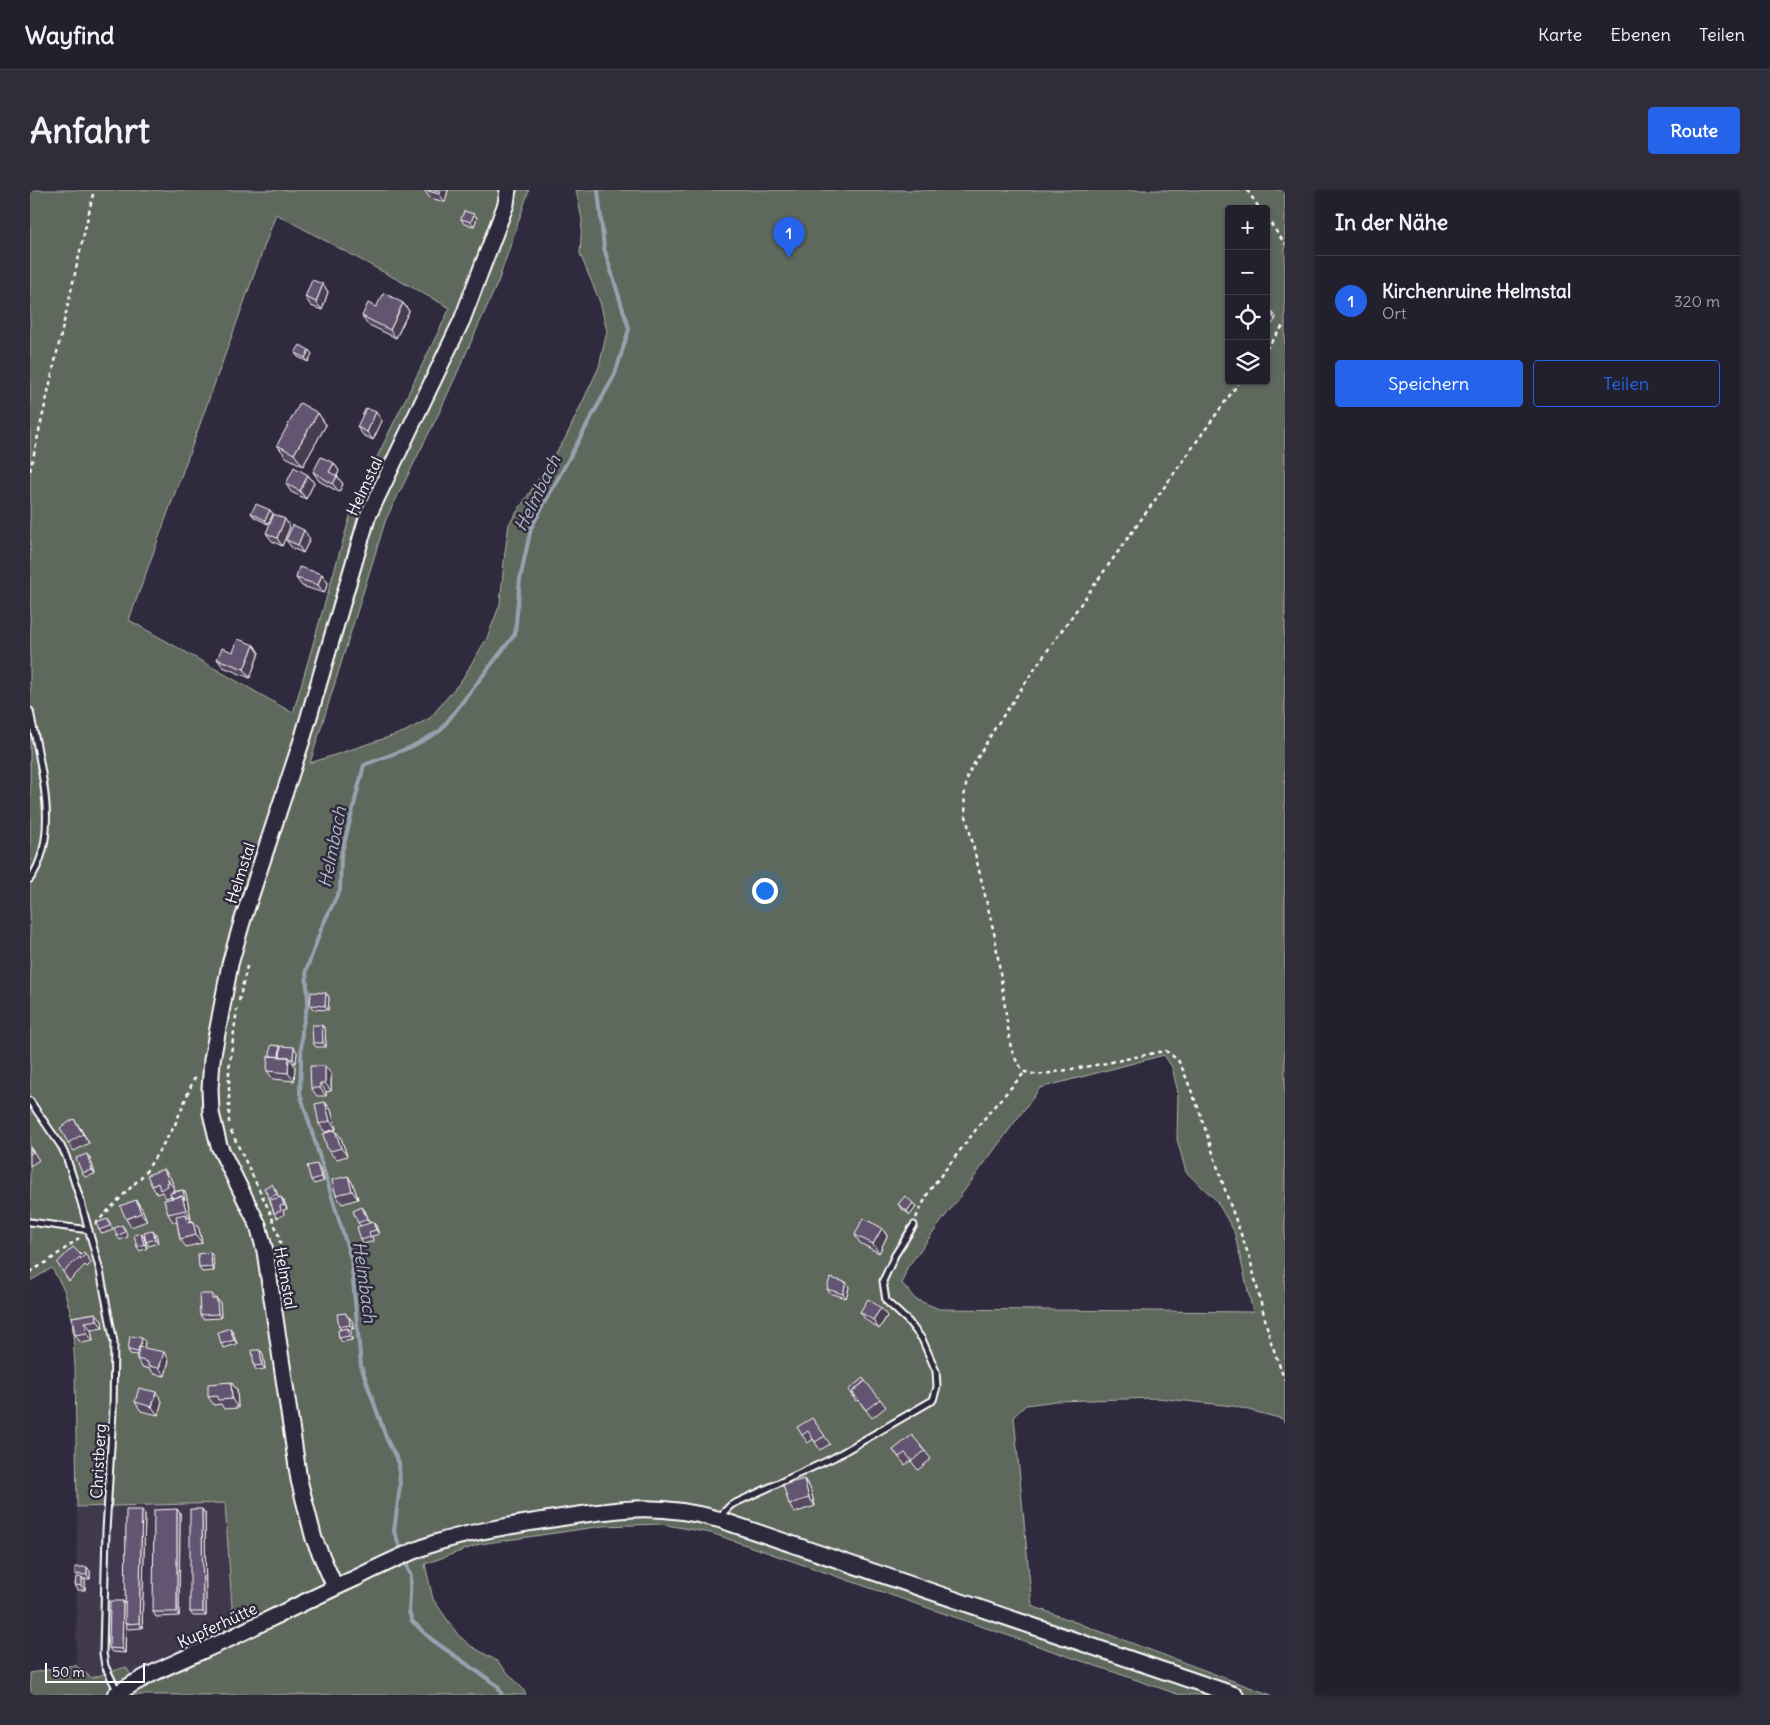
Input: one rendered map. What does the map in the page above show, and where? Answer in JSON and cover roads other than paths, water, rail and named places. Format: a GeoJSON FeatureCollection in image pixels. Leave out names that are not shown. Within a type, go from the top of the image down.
{"type":"FeatureCollection","features":[{"type":"Feature","properties":{"kind":"main road","name":"Helmstal"},"geometry":{"type":"LineString","coordinates":[[335,1587],[314,1539],[305,1509],[278,1342],[273,1299],[258,1225],[217,1143],[211,1113],[212,1065],[224,989],[236,939],[308,720],[367,518],[462,320],[506,204],[508,190]]}},
{"type":"Feature","properties":{"kind":"main road","name":"Kupferhütte"},"geometry":{"type":"LineString","coordinates":[[117,1694],[163,1669],[388,1562],[420,1549],[485,1530],[622,1509],[668,1509],[691,1512],[721,1520],[1235,1695]]}},
{"type":"Feature","properties":{"kind":"lane"},"geometry":{"type":"LineString","coordinates":[[30,711],[46,809],[45,843],[36,871],[30,879]]}},
{"type":"Feature","properties":{"kind":"lane","name":"Christberg"},"geometry":{"type":"LineString","coordinates":[[30,1101],[66,1156],[82,1202],[100,1271],[114,1342],[112,1421],[105,1540],[103,1653],[106,1668],[117,1694]]}},
{"type":"Feature","properties":{"kind":"lane"},"geometry":{"type":"LineString","coordinates":[[30,1222],[89,1230]]}},
{"type":"Feature","properties":{"kind":"lane"},"geometry":{"type":"LineString","coordinates":[[721,1520],[724,1512],[731,1505],[833,1458],[933,1400],[938,1387],[936,1372],[922,1339],[908,1321],[886,1301],[883,1281],[895,1255],[914,1225]]}},
{"type":"Feature","properties":{"kind":"waterway","name":"Helmbach"},"geometry":{"type":"LineString","coordinates":[[402,1553],[394,1531],[400,1486],[399,1463],[387,1440],[361,1366],[351,1259],[300,1093],[302,1029],[308,1002],[306,971],[323,924],[340,890],[341,856],[364,765],[411,747],[440,731],[515,634],[520,579],[531,528],[615,374],[629,329],[604,248],[598,190]]}},
{"type":"Feature","properties":{"kind":"waterway","name":"Helmbach"},"geometry":{"type":"LineString","coordinates":[[404,1559],[411,1576],[409,1612],[412,1621],[431,1639],[498,1686],[502,1695]]}},
{"type":"Feature","properties":{"kind":"place","name":"Kirchenruine Helmstal"},"geometry":{"type":"Point","coordinates":[789,258]}}]}
